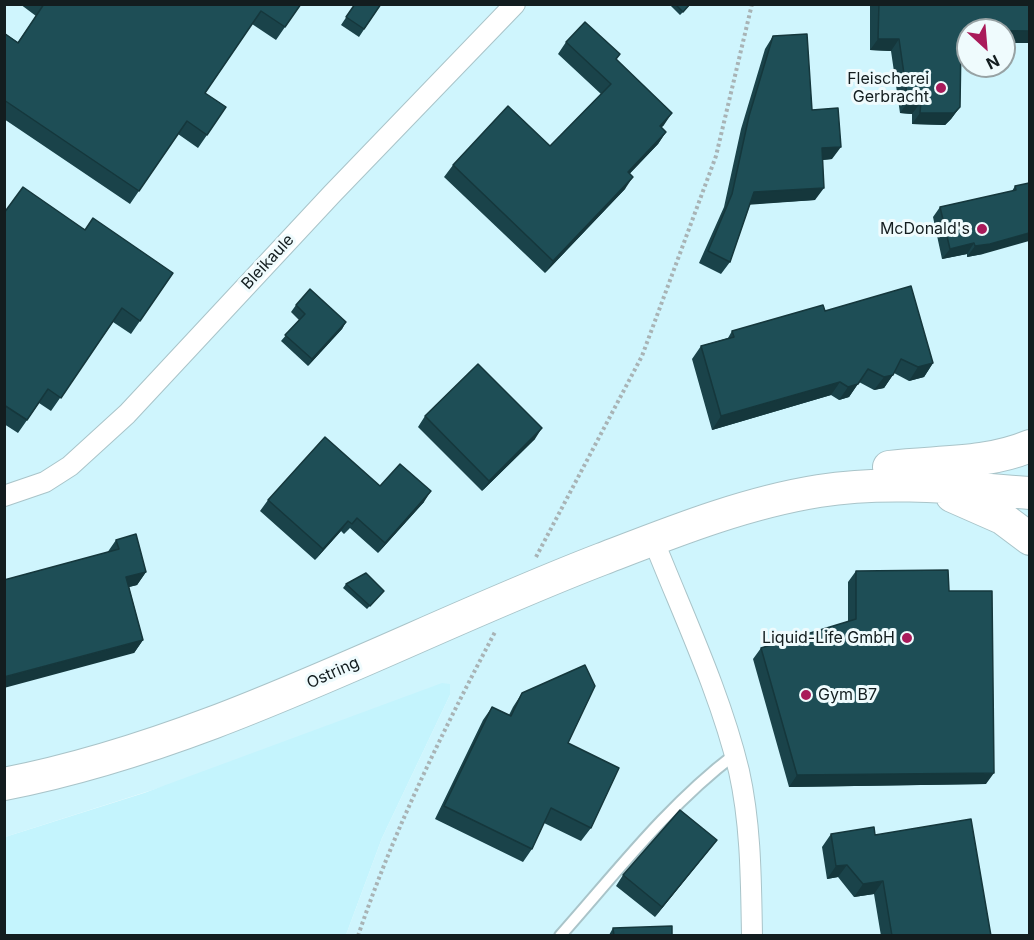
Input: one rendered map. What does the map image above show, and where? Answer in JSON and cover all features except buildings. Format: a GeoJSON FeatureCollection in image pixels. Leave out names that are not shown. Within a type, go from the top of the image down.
{"type":"FeatureCollection","features":[{"type":"Feature","properties":{"kind":"main road"},"geometry":{"type":"LineString","coordinates":[[819,491],[842,479],[872,470],[891,466],[972,462],[995,458],[1029,446]]}},
{"type":"Feature","properties":{"kind":"main road"},"geometry":{"type":"LineString","coordinates":[[819,491],[926,486],[1029,493]]}},
{"type":"Feature","properties":{"kind":"main road"},"geometry":{"type":"LineString","coordinates":[[926,486],[985,509],[1021,530],[1029,539]]}},
{"type":"Feature","properties":{"kind":"main road","name":"Ostring"},"geometry":{"type":"LineString","coordinates":[[4,784],[44,775],[201,726],[274,698],[517,592],[653,539],[728,512],[819,491]]}},
{"type":"Feature","properties":{"kind":"street","name":"Bleikaule"},"geometry":{"type":"LineString","coordinates":[[4,496],[45,482],[70,466],[127,414],[332,194],[515,4]]}},
{"type":"Feature","properties":{"kind":"street"},"geometry":{"type":"LineString","coordinates":[[653,539],[719,708],[734,755],[744,800],[749,842],[752,936]]}},
{"type":"Feature","properties":{"kind":"lane"},"geometry":{"type":"LineString","coordinates":[[560,936],[669,812],[699,781],[734,755]]}},
{"type":"Feature","properties":{"kind":"path"},"geometry":{"type":"LineString","coordinates":[[517,592],[642,356],[716,156],[752,4]]}},
{"type":"Feature","properties":{"kind":"path"},"geometry":{"type":"LineString","coordinates":[[358,936],[382,866],[434,748],[497,629]]}},
{"type":"Feature","properties":{"kind":"shaded area"},"geometry":{"type":"Polygon","coordinates":[[[5,5],[1029,5],[1029,935],[346,935],[382,838],[450,695],[5,837],[5,5]]]}},
{"type":"Feature","properties":{"kind":"shaded area"},"geometry":{"type":"Polygon","coordinates":[[[442,683],[450,684],[450,695],[382,838],[346,935],[5,935],[5,837],[144,793],[442,683]]]}},
{"type":"Feature","properties":{"kind":"place","name":"Fleischerei Gerbracht"},"geometry":{"type":"Point","coordinates":[941,88]}},
{"type":"Feature","properties":{"kind":"place","name":"McDonald's"},"geometry":{"type":"Point","coordinates":[982,229]}},
{"type":"Feature","properties":{"kind":"place","name":"Liquid-Life GmbH"},"geometry":{"type":"Point","coordinates":[907,638]}},
{"type":"Feature","properties":{"kind":"place","name":"Gym B7"},"geometry":{"type":"Point","coordinates":[806,695]}}]}
